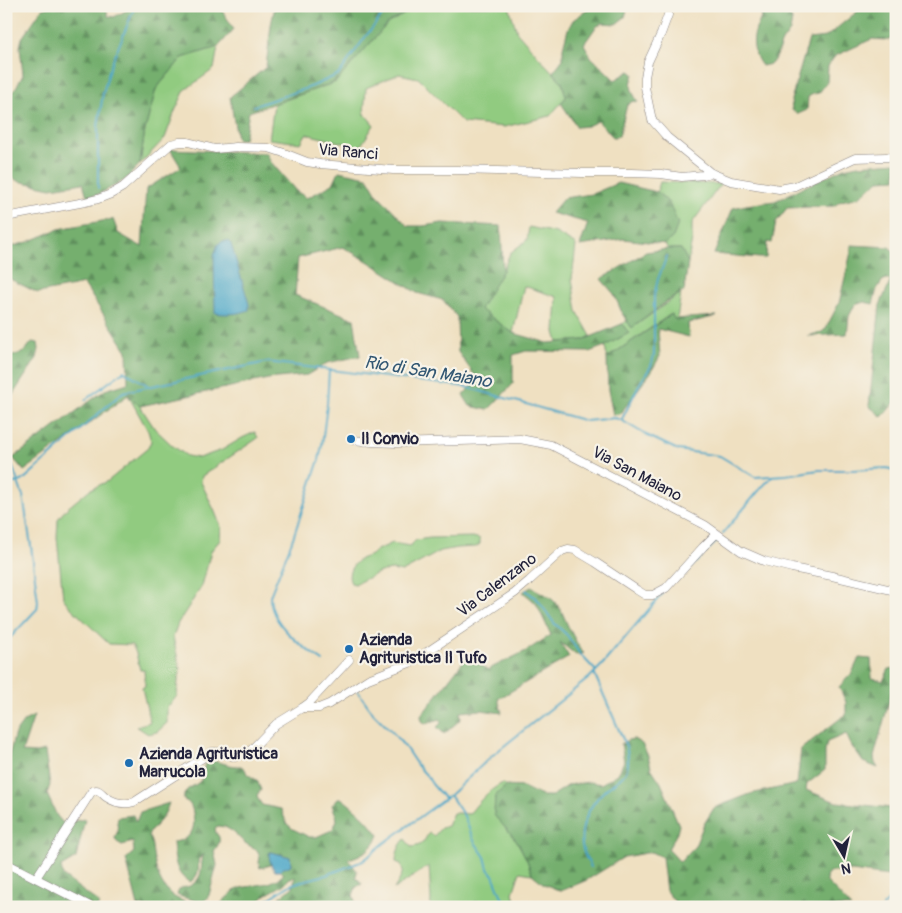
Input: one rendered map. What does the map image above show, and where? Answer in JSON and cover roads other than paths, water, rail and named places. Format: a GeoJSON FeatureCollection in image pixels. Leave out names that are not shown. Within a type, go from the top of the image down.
{"type":"FeatureCollection","features":[{"type":"Feature","properties":{"kind":"street"},"geometry":{"type":"LineString","coordinates":[[669,6],[668,15],[661,34],[648,62],[645,77],[645,87],[652,120],[667,137],[711,173],[731,180],[779,189],[795,186],[855,158],[896,158]]}},
{"type":"Feature","properties":{"kind":"street","name":"Via Ranci"},"geometry":{"type":"LineString","coordinates":[[6,217],[98,199],[123,187],[171,144],[179,142],[215,148],[269,148],[307,162],[393,170],[632,173],[682,177],[711,173]]}},
{"type":"Feature","properties":{"kind":"street","name":"Via San Maiano"},"geometry":{"type":"LineString","coordinates":[[353,440],[396,442],[520,439],[551,445],[704,525],[741,551],[792,568],[896,592]]}},
{"type":"Feature","properties":{"kind":"street","name":"Via Calenzano"},"geometry":{"type":"LineString","coordinates":[[302,708],[315,709],[329,704],[368,679],[425,655],[438,644],[522,587],[562,551],[568,549],[575,550],[645,595],[653,595],[666,588],[716,534]]}},
{"type":"Feature","properties":{"kind":"street","name":"Via Calenzano"},"geometry":{"type":"LineString","coordinates":[[36,878],[92,791],[100,791],[116,802],[124,804],[134,802],[212,752],[236,757],[251,750],[276,724],[309,703],[349,660]]}},
{"type":"Feature","properties":{"kind":"street"},"geometry":{"type":"LineString","coordinates":[[6,864],[92,907]]}},
{"type":"Feature","properties":{"kind":"water"},"geometry":{"type":"Polygon","coordinates":[[[223,241],[229,241],[231,244],[249,304],[249,310],[232,314],[215,313],[214,255],[218,244],[223,241]]]}},
{"type":"Feature","properties":{"kind":"water"},"geometry":{"type":"Polygon","coordinates":[[[269,853],[290,857],[291,865],[280,871],[275,871],[271,865],[269,853]]]}},
{"type":"Feature","properties":{"kind":"waterway"},"geometry":{"type":"LineString","coordinates":[[98,188],[98,127],[103,93],[110,68],[135,6]]}},
{"type":"Feature","properties":{"kind":"waterway"},"geometry":{"type":"LineString","coordinates":[[254,106],[313,86],[339,74],[366,36],[392,6]]}},
{"type":"Feature","properties":{"kind":"waterway"},"geometry":{"type":"LineString","coordinates":[[622,419],[651,366],[654,355],[654,296],[667,256]]}},
{"type":"Feature","properties":{"kind":"waterway","name":"Rio di San Maiano"},"geometry":{"type":"LineString","coordinates":[[6,485],[22,481],[123,392],[267,362],[466,387],[586,421],[615,418],[678,450],[720,456],[755,477],[819,470],[887,468],[896,471]]}},
{"type":"Feature","properties":{"kind":"waterway"},"geometry":{"type":"LineString","coordinates":[[323,661],[297,642],[281,625],[271,606],[270,596],[292,541],[319,460],[327,404],[329,370]]}},
{"type":"Feature","properties":{"kind":"waterway"},"geometry":{"type":"LineString","coordinates":[[85,400],[124,371],[149,386]]}},
{"type":"Feature","properties":{"kind":"waterway"},"geometry":{"type":"LineString","coordinates":[[6,449],[23,496],[38,602],[37,609],[6,642]]}},
{"type":"Feature","properties":{"kind":"waterway"},"geometry":{"type":"LineString","coordinates":[[723,533],[772,477]]}},
{"type":"Feature","properties":{"kind":"waterway"},"geometry":{"type":"LineString","coordinates":[[683,575],[718,540]]}},
{"type":"Feature","properties":{"kind":"waterway"},"geometry":{"type":"LineString","coordinates":[[526,590],[538,600],[554,623],[567,635],[580,654],[596,671]]}},
{"type":"Feature","properties":{"kind":"waterway"},"geometry":{"type":"LineString","coordinates":[[256,907],[290,885],[326,875],[363,861],[450,795],[494,754],[589,678],[662,594]]}},
{"type":"Feature","properties":{"kind":"waterway"},"geometry":{"type":"LineString","coordinates":[[591,867],[582,845],[583,827],[594,803],[605,790],[624,775],[628,762],[626,746],[594,673]]}},
{"type":"Feature","properties":{"kind":"waterway"},"geometry":{"type":"LineString","coordinates":[[357,690],[373,713],[405,747],[444,798]]}},
{"type":"Feature","properties":{"kind":"waterway"},"geometry":{"type":"LineString","coordinates":[[450,795],[464,816],[474,841],[485,857],[488,869],[493,875],[503,900],[509,907]]}},
{"type":"Feature","properties":{"kind":"waterway"},"geometry":{"type":"LineString","coordinates":[[883,907],[896,893]]}},
{"type":"Feature","properties":{"kind":"place","name":"Il Convio"},"geometry":{"type":"Point","coordinates":[351,439]}},
{"type":"Feature","properties":{"kind":"place","name":"Azienda Agrituristica Il Tufo"},"geometry":{"type":"Point","coordinates":[349,649]}},
{"type":"Feature","properties":{"kind":"place","name":"Azienda Agrituristica Marrucola"},"geometry":{"type":"Point","coordinates":[129,763]}}]}
